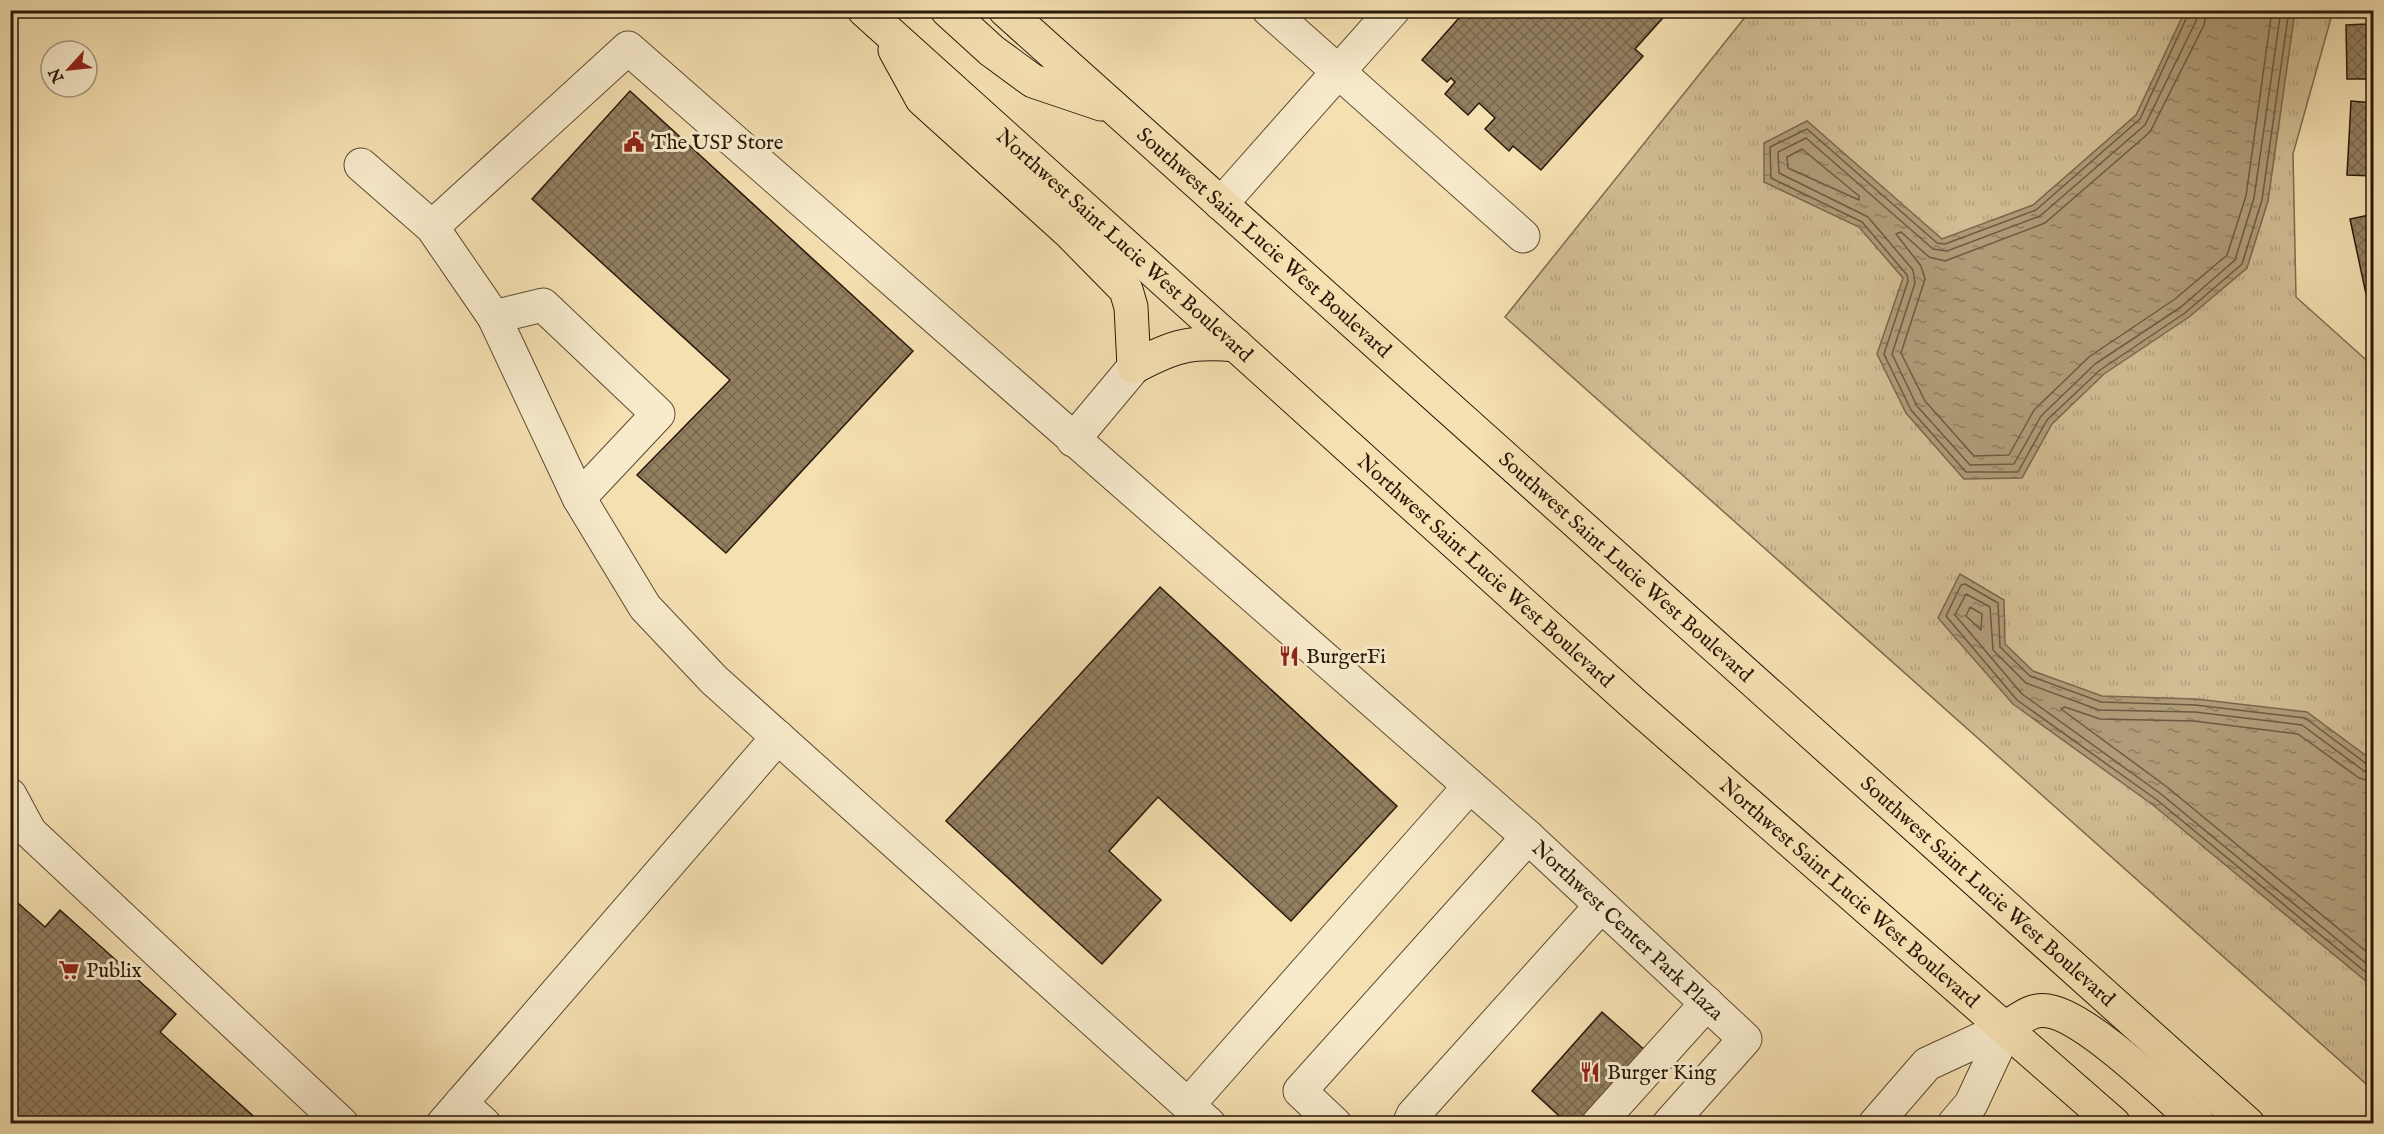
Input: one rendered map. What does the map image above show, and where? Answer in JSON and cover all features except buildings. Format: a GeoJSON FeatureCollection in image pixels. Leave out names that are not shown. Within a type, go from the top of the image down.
{"type":"FeatureCollection","features":[{"type":"Feature","properties":{"kind":"main road"},"geometry":{"type":"LineString","coordinates":[[947,10],[992,51],[1033,81],[1114,108]]}},
{"type":"Feature","properties":{"kind":"main road","name":"Southwest Saint Lucie West Boulevard"},"geometry":{"type":"LineString","coordinates":[[1005,10],[2248,1124]]}},
{"type":"Feature","properties":{"kind":"main road"},"geometry":{"type":"LineString","coordinates":[[873,19],[922,99],[1085,247],[1126,290],[1131,307],[1134,367],[1160,352],[1185,345],[1210,343],[1236,345]]}},
{"type":"Feature","properties":{"kind":"main road","name":"Northwest Saint Lucie West Boulevard"},"geometry":{"type":"LineString","coordinates":[[873,19],[1635,705],[2007,1027],[2114,1124]]}},
{"type":"Feature","properties":{"kind":"main road"},"geometry":{"type":"LineString","coordinates":[[2007,1027],[2031,1012],[2049,1011],[2086,1027],[2199,1124]]}},
{"type":"Feature","properties":{"kind":"street"},"geometry":{"type":"LineString","coordinates":[[1269,10],[1337,73],[1523,236]]}},
{"type":"Feature","properties":{"kind":"street"},"geometry":{"type":"LineString","coordinates":[[1221,204],[1393,10]]}},
{"type":"Feature","properties":{"kind":"street"},"geometry":{"type":"LineString","coordinates":[[432,227],[628,48],[1469,788],[1528,837]]}},
{"type":"Feature","properties":{"kind":"street"},"geometry":{"type":"LineString","coordinates":[[361,165],[432,227],[494,317],[579,498],[645,607],[714,680],[1199,1114],[1469,788]]}},
{"type":"Feature","properties":{"kind":"street"},"geometry":{"type":"LineString","coordinates":[[494,317],[543,305],[658,414],[579,498]]}},
{"type":"Feature","properties":{"kind":"street"},"geometry":{"type":"LineString","coordinates":[[1074,440],[1134,367]]}},
{"type":"Feature","properties":{"kind":"street"},"geometry":{"type":"LineString","coordinates":[[463,1117],[778,737]]}},
{"type":"Feature","properties":{"kind":"street"},"geometry":{"type":"LineString","coordinates":[[10,795],[30,832],[342,1124]]}},
{"type":"Feature","properties":{"kind":"street","name":"Northwest Center Park Plaza"},"geometry":{"type":"LineString","coordinates":[[1335,1124],[1300,1090],[1528,837],[1746,1039],[1669,1124]]}},
{"type":"Feature","properties":{"kind":"street"},"geometry":{"type":"LineString","coordinates":[[1415,1121],[1601,906]]}},
{"type":"Feature","properties":{"kind":"street"},"geometry":{"type":"LineString","coordinates":[[1598,1124],[1707,1003]]}},
{"type":"Feature","properties":{"kind":"street"},"geometry":{"type":"LineString","coordinates":[[1875,1124],[1927,1064],[2007,1027]]}},
{"type":"Feature","properties":{"kind":"street"},"geometry":{"type":"LineString","coordinates":[[1953,1124],[1971,1104],[2007,1027]]}},
{"type":"Feature","properties":{"kind":"green space"},"geometry":{"type":"Polygon","coordinates":[[[1750,11],[2333,11],[2293,154],[2296,297],[2373,366],[2373,1090],[1505,317],[1750,11]]]}},
{"type":"Feature","properties":{"kind":"water"},"geometry":{"type":"Polygon","coordinates":[[[2185,11],[2295,11],[2268,201],[2247,268],[2189,317],[2104,374],[2052,424],[2022,478],[1964,479],[1906,413],[1877,354],[1903,278],[1859,227],[1764,182],[1764,143],[1807,121],[1942,239],[2033,205],[2136,115],[2185,11]]]}},
{"type":"Feature","properties":{"kind":"water"},"geometry":{"type":"Polygon","coordinates":[[[1960,574],[2004,600],[2005,644],[2033,671],[2102,696],[2196,699],[2307,712],[2373,761],[2373,987],[2153,805],[2013,704],[1938,618],[1960,574]]]}},
{"type":"Feature","properties":{"kind":"place","name":"The USP Store"},"geometry":{"type":"Point","coordinates":[634,142]}},
{"type":"Feature","properties":{"kind":"place","name":"BurgerFi"},"geometry":{"type":"Point","coordinates":[1289,656]}},
{"type":"Feature","properties":{"kind":"place","name":"Publix"},"geometry":{"type":"Point","coordinates":[69,970]}},
{"type":"Feature","properties":{"kind":"place","name":"Burger King"},"geometry":{"type":"Point","coordinates":[1590,1072]}}]}
